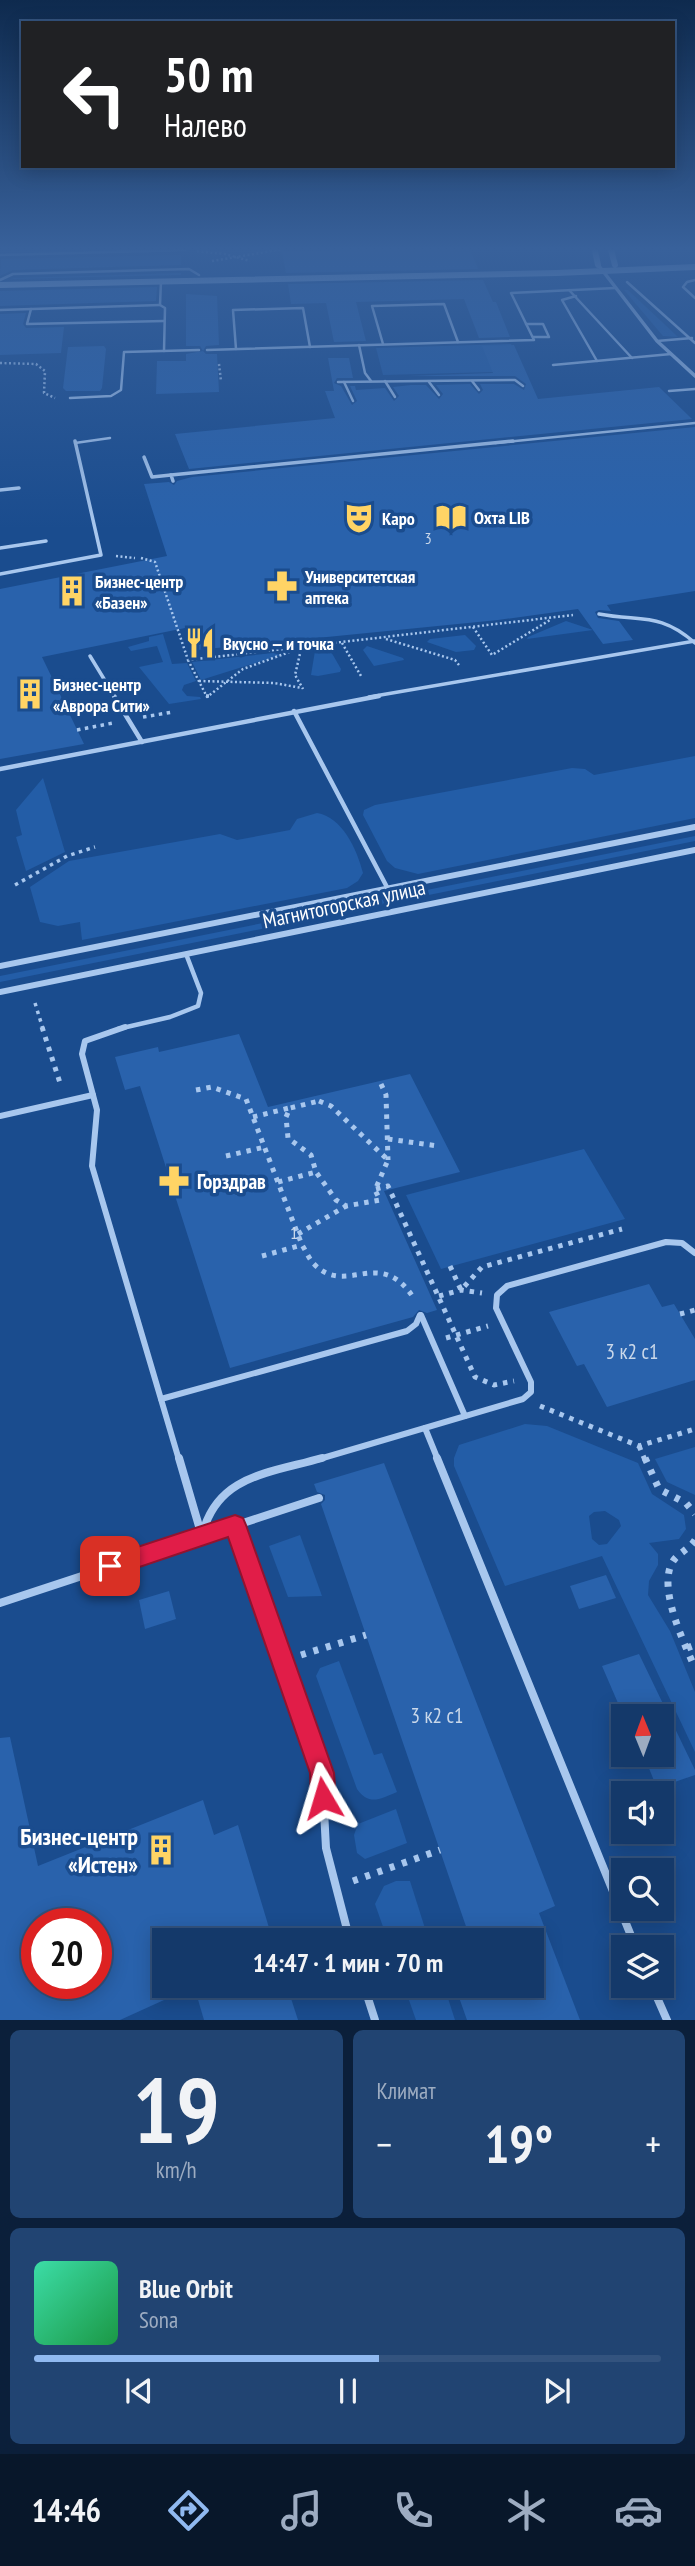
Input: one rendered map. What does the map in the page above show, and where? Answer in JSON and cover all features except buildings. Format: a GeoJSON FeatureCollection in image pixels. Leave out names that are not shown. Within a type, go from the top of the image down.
{"type":"FeatureCollection","features":[{"type":"Feature","properties":{"kind":"street"},"geometry":{"type":"LineString","coordinates":[[657,341],[695,376]]}},
{"type":"Feature","properties":{"kind":"street","name":"Магнитогорская улица"},"geometry":{"type":"LineString","coordinates":[[0,966],[695,827]]}},
{"type":"Feature","properties":{"kind":"street","name":"Магнитогорская улица"},"geometry":{"type":"LineString","coordinates":[[0,992],[695,850]]}},
{"type":"Feature","properties":{"kind":"lane"},"geometry":{"type":"LineString","coordinates":[[164,340],[164,351]]}},
{"type":"Feature","properties":{"kind":"lane"},"geometry":{"type":"LineString","coordinates":[[235,340],[236,349]]}},
{"type":"Feature","properties":{"kind":"lane"},"geometry":{"type":"LineString","coordinates":[[309,340],[310,346]]}},
{"type":"Feature","properties":{"kind":"lane"},"geometry":{"type":"LineString","coordinates":[[207,350],[524,340]]}},
{"type":"Feature","properties":{"kind":"lane"},"geometry":{"type":"LineString","coordinates":[[585,340],[597,361]]}},
{"type":"Feature","properties":{"kind":"lane"},"geometry":{"type":"LineString","coordinates":[[616,340],[632,358]]}},
{"type":"Feature","properties":{"kind":"lane"},"geometry":{"type":"LineString","coordinates":[[657,341],[683,340]]}},
{"type":"Feature","properties":{"kind":"lane"},"geometry":{"type":"LineString","coordinates":[[359,345],[365,373],[371,381]]}},
{"type":"Feature","properties":{"kind":"lane"},"geometry":{"type":"LineString","coordinates":[[70,398],[111,396],[121,390],[124,352],[200,350]]}},
{"type":"Feature","properties":{"kind":"lane"},"geometry":{"type":"LineString","coordinates":[[552,365],[671,354]]}},
{"type":"Feature","properties":{"kind":"lane"},"geometry":{"type":"LineString","coordinates":[[338,382],[515,380],[523,386]]}},
{"type":"Feature","properties":{"kind":"lane"},"geometry":{"type":"LineString","coordinates":[[385,381],[395,397]]}},
{"type":"Feature","properties":{"kind":"lane"},"geometry":{"type":"LineString","coordinates":[[472,381],[480,390]]}},
{"type":"Feature","properties":{"kind":"lane"},"geometry":{"type":"LineString","coordinates":[[344,382],[353,401]]}},
{"type":"Feature","properties":{"kind":"lane"},"geometry":{"type":"LineString","coordinates":[[429,382],[439,395]]}},
{"type":"Feature","properties":{"kind":"lane"},"geometry":{"type":"LineString","coordinates":[[670,391],[695,388]]}},
{"type":"Feature","properties":{"kind":"lane"},"geometry":{"type":"LineString","coordinates":[[144,457],[152,477],[695,423]]}},
{"type":"Feature","properties":{"kind":"lane"},"geometry":{"type":"LineString","coordinates":[[0,574],[101,555],[75,441],[110,438]]}},
{"type":"Feature","properties":{"kind":"lane"},"geometry":{"type":"LineString","coordinates":[[171,475],[173,481]]}},
{"type":"Feature","properties":{"kind":"lane"},"geometry":{"type":"LineString","coordinates":[[0,490],[19,488]]}},
{"type":"Feature","properties":{"kind":"lane"},"geometry":{"type":"LineString","coordinates":[[0,548],[46,541]]}},
{"type":"Feature","properties":{"kind":"lane"},"geometry":{"type":"LineString","coordinates":[[599,614],[665,620],[677,625],[694,641]]}},
{"type":"Feature","properties":{"kind":"lane"},"geometry":{"type":"LineString","coordinates":[[0,769],[294,711],[694,641]]}},
{"type":"Feature","properties":{"kind":"lane"},"geometry":{"type":"LineString","coordinates":[[90,656],[142,743]]}},
{"type":"Feature","properties":{"kind":"lane"},"geometry":{"type":"LineString","coordinates":[[294,711],[388,889]]}},
{"type":"Feature","properties":{"kind":"lane"},"geometry":{"type":"LineString","coordinates":[[186,954],[201,993],[198,1006],[184,1014],[100,1032],[85,1041],[82,1054],[98,1125],[92,1151],[92,1166],[202,1536]]}},
{"type":"Feature","properties":{"kind":"lane"},"geometry":{"type":"LineString","coordinates":[[0,1116],[93,1095]]}},
{"type":"Feature","properties":{"kind":"lane"},"geometry":{"type":"LineString","coordinates":[[202,1536],[206,1514],[220,1495],[240,1482],[523,1399],[531,1392],[528,1377],[496,1308],[497,1295],[508,1286],[666,1242],[682,1243],[695,1253]]}},
{"type":"Feature","properties":{"kind":"lane"},"geometry":{"type":"LineString","coordinates":[[161,1399],[407,1331],[416,1324],[421,1315]]}},
{"type":"Feature","properties":{"kind":"lane"},"geometry":{"type":"LineString","coordinates":[[421,1315],[465,1416]]}},
{"type":"Feature","properties":{"kind":"lane"},"geometry":{"type":"LineString","coordinates":[[425,1428],[631,1935]]}},
{"type":"Feature","properties":{"kind":"lane"},"geometry":{"type":"LineString","coordinates":[[0,1603],[319,1497]]}},
{"type":"Feature","properties":{"kind":"lane"},"geometry":{"type":"LineString","coordinates":[[235,1525],[322,1773],[326,1848],[347,1928]]}},
{"type":"Feature","properties":{"kind":"lane"},"geometry":{"type":"LineString","coordinates":[[368,1998],[375,2020]]}},
{"type":"Feature","properties":{"kind":"lane"},"geometry":{"type":"LineString","coordinates":[[657,1998],[667,2020]]}},
{"type":"Feature","properties":{"kind":"path"},"geometry":{"type":"LineString","coordinates":[[0,363],[36,364],[45,371],[44,393],[55,398],[70,398]]}},
{"type":"Feature","properties":{"kind":"path"},"geometry":{"type":"LineString","coordinates":[[141,558],[155,562],[188,660],[207,697],[243,670],[302,647]]}},
{"type":"Feature","properties":{"kind":"path"},"geometry":{"type":"LineString","coordinates":[[188,660],[573,615]]}},
{"type":"Feature","properties":{"kind":"path"},"geometry":{"type":"LineString","coordinates":[[473,627],[492,655],[554,618]]}},
{"type":"Feature","properties":{"kind":"path"},"geometry":{"type":"LineString","coordinates":[[382,638],[455,660],[460,668]]}},
{"type":"Feature","properties":{"kind":"path"},"geometry":{"type":"LineString","coordinates":[[303,641],[295,675],[306,695]]}},
{"type":"Feature","properties":{"kind":"path"},"geometry":{"type":"LineString","coordinates":[[342,643],[361,676]]}},
{"type":"Feature","properties":{"kind":"path"},"geometry":{"type":"LineString","coordinates":[[199,681],[274,683],[302,688]]}},
{"type":"Feature","properties":{"kind":"path"},"geometry":{"type":"LineString","coordinates":[[15,886],[67,856],[94,847]]}},
{"type":"Feature","properties":{"kind":"path"},"geometry":{"type":"LineString","coordinates":[[35,1003],[65,1102]]}},
{"type":"Feature","properties":{"kind":"path"},"geometry":{"type":"LineString","coordinates":[[298,1234],[346,1206],[380,1200],[375,1189],[388,1160],[386,1095],[381,1084]]}},
{"type":"Feature","properties":{"kind":"path"},"geometry":{"type":"LineString","coordinates":[[196,1090],[212,1087],[246,1099],[298,1234],[315,1265],[341,1277],[371,1271],[393,1274],[409,1286],[421,1315]]}},
{"type":"Feature","properties":{"kind":"path"},"geometry":{"type":"LineString","coordinates":[[253,1117],[319,1101],[331,1106],[388,1160]]}},
{"type":"Feature","properties":{"kind":"path"},"geometry":{"type":"LineString","coordinates":[[289,1108],[286,1117],[288,1138],[311,1154],[316,1172],[330,1194],[346,1206]]}},
{"type":"Feature","properties":{"kind":"path"},"geometry":{"type":"LineString","coordinates":[[388,1139],[438,1146]]}},
{"type":"Feature","properties":{"kind":"path"},"geometry":{"type":"LineString","coordinates":[[226,1156],[265,1147]]}},
{"type":"Feature","properties":{"kind":"path"},"geometry":{"type":"LineString","coordinates":[[278,1182],[316,1172]]}},
{"type":"Feature","properties":{"kind":"path"},"geometry":{"type":"LineString","coordinates":[[375,1189],[388,1186],[439,1296],[453,1336],[475,1377],[485,1384],[496,1386],[528,1377]]}},
{"type":"Feature","properties":{"kind":"path"},"geometry":{"type":"LineString","coordinates":[[461,1290],[482,1267],[622,1229]]}},
{"type":"Feature","properties":{"kind":"path"},"geometry":{"type":"LineString","coordinates":[[262,1256],[303,1245]]}},
{"type":"Feature","properties":{"kind":"path"},"geometry":{"type":"LineString","coordinates":[[450,1266],[461,1290]]}},
{"type":"Feature","properties":{"kind":"path"},"geometry":{"type":"LineString","coordinates":[[439,1296],[461,1290],[497,1295]]}},
{"type":"Feature","properties":{"kind":"path"},"geometry":{"type":"LineString","coordinates":[[680,1314],[695,1310]]}},
{"type":"Feature","properties":{"kind":"path"},"geometry":{"type":"LineString","coordinates":[[453,1336],[502,1322]]}},
{"type":"Feature","properties":{"kind":"path"},"geometry":{"type":"LineString","coordinates":[[523,1399],[639,1446],[695,1429]]}},
{"type":"Feature","properties":{"kind":"path"},"geometry":{"type":"LineString","coordinates":[[639,1446],[659,1489],[686,1503],[695,1514]]}},
{"type":"Feature","properties":{"kind":"path"},"geometry":{"type":"LineString","coordinates":[[695,1540],[693,1545],[678,1553],[669,1569],[676,1620],[695,1668]]}},
{"type":"Feature","properties":{"kind":"path"},"geometry":{"type":"LineString","coordinates":[[301,1655],[366,1634]]}},
{"type":"Feature","properties":{"kind":"path"},"geometry":{"type":"LineString","coordinates":[[687,1648],[695,1645]]}},
{"type":"Feature","properties":{"kind":"path"},"geometry":{"type":"LineString","coordinates":[[353,1881],[440,1850]]}},
{"type":"Feature","properties":{"kind":"shaded area"},"geometry":{"type":"Polygon","coordinates":[[[511,344],[524,371],[383,375],[376,348],[511,344]]]}},
{"type":"Feature","properties":{"kind":"shaded area"},"geometry":{"type":"Polygon","coordinates":[[[566,621],[593,630],[527,639],[528,637],[566,621]]]}},
{"type":"Feature","properties":{"kind":"shaded area"},"geometry":{"type":"Polygon","coordinates":[[[163,634],[172,664],[187,663],[196,681],[184,685],[182,690],[187,696],[201,699],[169,704],[139,667],[163,662],[157,646],[131,651],[128,647],[163,634]]]}},
{"type":"Feature","properties":{"kind":"shaded area"},"geometry":{"type":"Polygon","coordinates":[[[465,635],[476,646],[474,650],[456,652],[427,642],[430,639],[465,635]]]}},
{"type":"Feature","properties":{"kind":"shaded area"},"geometry":{"type":"Polygon","coordinates":[[[367,646],[404,660],[374,666],[363,650],[367,646]]]}},
{"type":"Feature","properties":{"kind":"shaded area"},"geometry":{"type":"Polygon","coordinates":[[[321,648],[330,650],[341,669],[340,672],[311,675],[315,651],[321,648]]]}},
{"type":"Feature","properties":{"kind":"shaded area"},"geometry":{"type":"Polygon","coordinates":[[[273,653],[281,655],[201,680],[192,662],[273,653]]]}},
{"type":"Feature","properties":{"kind":"shaded area"},"geometry":{"type":"Polygon","coordinates":[[[695,756],[695,818],[418,874],[395,868],[387,861],[363,815],[364,810],[375,805],[572,768],[585,769],[594,775],[695,756]]]}},
{"type":"Feature","properties":{"kind":"shaded area"},"geometry":{"type":"Polygon","coordinates":[[[43,778],[65,852],[26,871],[16,837],[22,835],[16,810],[43,778]]]}},
{"type":"Feature","properties":{"kind":"shaded area"},"geometry":{"type":"Polygon","coordinates":[[[317,813],[341,827],[357,854],[363,873],[358,881],[347,888],[82,940],[80,922],[58,926],[40,922],[30,887],[69,861],[220,834],[237,840],[290,830],[297,819],[317,813]]]}},
{"type":"Feature","properties":{"kind":"shaded area"},"geometry":{"type":"Polygon","coordinates":[[[695,836],[695,841],[0,982],[0,976],[695,836]]]}},
{"type":"Feature","properties":{"kind":"shaded area"},"geometry":{"type":"Polygon","coordinates":[[[584,1149],[625,1219],[441,1269],[406,1195],[584,1149]]]}},
{"type":"Feature","properties":{"kind":"shaded area"},"geometry":{"type":"Polygon","coordinates":[[[525,1424],[547,1426],[638,1463],[652,1494],[684,1515],[686,1529],[679,1539],[649,1543],[658,1554],[658,1565],[649,1581],[648,1595],[670,1631],[695,1692],[695,1752],[602,1556],[505,1586],[454,1466],[459,1445],[525,1424]],[[605,1511],[594,1512],[589,1516],[592,1539],[599,1545],[607,1544],[621,1526],[619,1520],[605,1511]]]}},
{"type":"Feature","properties":{"kind":"shaded area"},"geometry":{"type":"Polygon","coordinates":[[[695,1447],[695,1495],[667,1482],[655,1459],[695,1447]]]}},
{"type":"Feature","properties":{"kind":"shaded area"},"geometry":{"type":"Polygon","coordinates":[[[300,1535],[322,1596],[288,1597],[269,1546],[300,1535]]]}},
{"type":"Feature","properties":{"kind":"shaded area"},"geometry":{"type":"Polygon","coordinates":[[[339,1661],[374,1755],[382,1753],[397,1792],[380,1799],[366,1798],[357,1789],[316,1676],[320,1668],[339,1661]]]}},
{"type":"Feature","properties":{"kind":"shaded area"},"geometry":{"type":"Polygon","coordinates":[[[396,1809],[407,1843],[365,1859],[357,1853],[354,1835],[358,1824],[396,1809]]]}},
{"type":"Feature","properties":{"kind":"shaded area"},"geometry":{"type":"Polygon","coordinates":[[[396,1881],[410,1881],[425,1928],[383,1928],[375,1904],[384,1886],[396,1881]]]}},
{"type":"Feature","properties":{"kind":"shaded area"},"geometry":{"type":"Polygon","coordinates":[[[408,1998],[448,1998],[455,2020],[416,2020],[408,1998]]]}},
{"type":"Feature","properties":{"kind":"place","name":"Охта LIB"},"geometry":{"type":"Point","coordinates":[451,517]}},
{"type":"Feature","properties":{"kind":"place","name":"Каро"},"geometry":{"type":"Point","coordinates":[359,518]}},
{"type":"Feature","properties":{"kind":"place","name":"Университетская аптека"},"geometry":{"type":"Point","coordinates":[282,586]}},
{"type":"Feature","properties":{"kind":"place","name":"Бизнес-центр «Базен»"},"geometry":{"type":"Point","coordinates":[72,591]}},
{"type":"Feature","properties":{"kind":"place","name":"Вкусно — и точка"},"geometry":{"type":"Point","coordinates":[200,643]}},
{"type":"Feature","properties":{"kind":"place","name":"Бизнес-центр «Аврора Сити»"},"geometry":{"type":"Point","coordinates":[30,694]}},
{"type":"Feature","properties":{"kind":"place","name":"Горздрав"},"geometry":{"type":"Point","coordinates":[174,1181]}},
{"type":"Feature","properties":{"kind":"place","name":"Бизнес-центр «Истен»"},"geometry":{"type":"Point","coordinates":[161,1850]}},
{"type":"Feature","properties":{"kind":"route"},"geometry":{"type":"LineString","coordinates":[[110,1566],[235,1525],[322,1773],[323,1798]]}}]}
